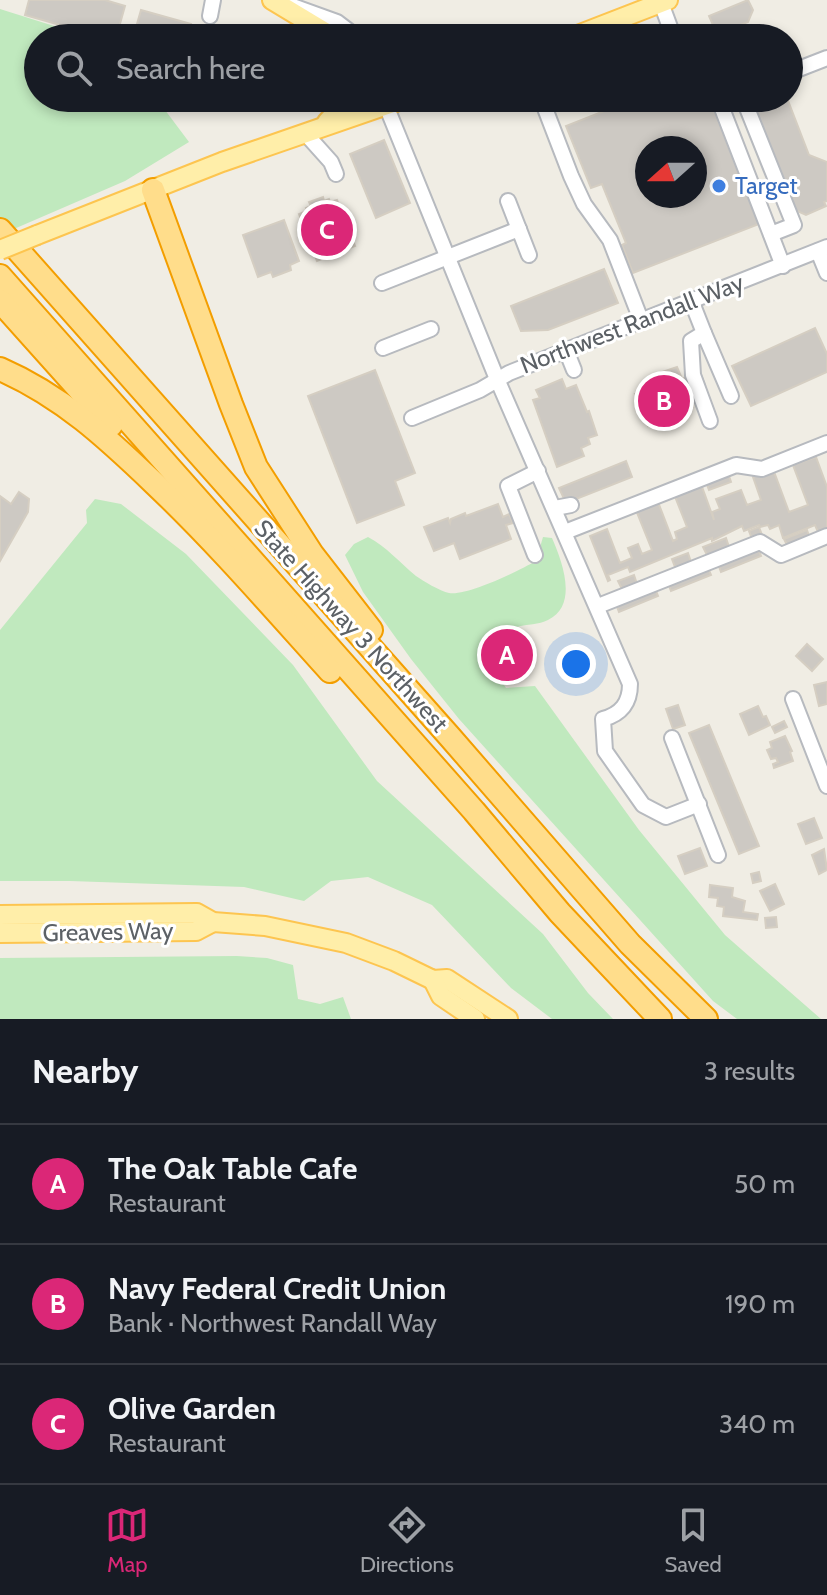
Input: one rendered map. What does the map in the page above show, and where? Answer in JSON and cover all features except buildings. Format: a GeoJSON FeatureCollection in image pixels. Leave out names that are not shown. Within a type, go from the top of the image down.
{"type":"FeatureCollection","features":[{"type":"Feature","properties":{"kind":"highway"},"geometry":{"type":"LineString","coordinates":[[153,190],[231,404],[263,480],[312,554],[450,737]]}},
{"type":"Feature","properties":{"kind":"highway","name":"State Highway 3 Northwest"},"geometry":{"type":"LineString","coordinates":[[0,230],[630,944],[706,1019]]}},
{"type":"Feature","properties":{"kind":"highway","name":"State Highway 3 Northwest"},"geometry":{"type":"LineString","coordinates":[[0,276],[474,811],[535,885],[660,1019]]}},
{"type":"Feature","properties":{"kind":"highway"},"geometry":{"type":"LineString","coordinates":[[0,301],[184,512],[357,700],[535,885]]}},
{"type":"Feature","properties":{"kind":"highway"},"geometry":{"type":"LineString","coordinates":[[0,369],[77,412],[184,512]]}},
{"type":"Feature","properties":{"kind":"main road"},"geometry":{"type":"LineString","coordinates":[[272,0],[312,24]]}},
{"type":"Feature","properties":{"kind":"main road"},"geometry":{"type":"LineString","coordinates":[[606,24],[664,1]]}},
{"type":"Feature","properties":{"kind":"main road"},"geometry":{"type":"LineString","coordinates":[[314,130],[334,112]]}},
{"type":"Feature","properties":{"kind":"main road"},"geometry":{"type":"LineString","coordinates":[[0,250],[359,112]]}},
{"type":"Feature","properties":{"kind":"main road","name":"Greaves Way"},"geometry":{"type":"LineString","coordinates":[[0,915],[197,913],[213,922],[279,928],[346,943],[433,980],[447,979],[508,1019]]}},
{"type":"Feature","properties":{"kind":"main road","name":"Greaves Way"},"geometry":{"type":"LineString","coordinates":[[0,933],[196,931],[213,922]]}},
{"type":"Feature","properties":{"kind":"main road","name":"Greaves Way"},"geometry":{"type":"LineString","coordinates":[[433,980],[441,996],[475,1019]]}},
{"type":"Feature","properties":{"kind":"street"},"geometry":{"type":"LineString","coordinates":[[210,16],[213,0]]}},
{"type":"Feature","properties":{"kind":"street"},"geometry":{"type":"LineString","coordinates":[[272,0],[317,13],[340,24]]}},
{"type":"Feature","properties":{"kind":"street"},"geometry":{"type":"LineString","coordinates":[[664,1],[670,24]]}},
{"type":"Feature","properties":{"kind":"street"},"geometry":{"type":"LineString","coordinates":[[803,67],[827,58]]}},
{"type":"Feature","properties":{"kind":"street","name":"Northwest Randall Way"},"geometry":{"type":"LineString","coordinates":[[388,112],[497,379],[822,249]]}},
{"type":"Feature","properties":{"kind":"street"},"geometry":{"type":"LineString","coordinates":[[547,112],[584,204],[610,240],[641,320]]}},
{"type":"Feature","properties":{"kind":"street"},"geometry":{"type":"LineString","coordinates":[[723,112],[783,266]]}},
{"type":"Feature","properties":{"kind":"street"},"geometry":{"type":"LineString","coordinates":[[749,112],[794,225],[771,234]]}},
{"type":"Feature","properties":{"kind":"street"},"geometry":{"type":"LineString","coordinates":[[314,130],[336,174]]}},
{"type":"Feature","properties":{"kind":"street"},"geometry":{"type":"LineString","coordinates":[[508,201],[529,255]]}},
{"type":"Feature","properties":{"kind":"street"},"geometry":{"type":"LineString","coordinates":[[382,283],[519,229]]}},
{"type":"Feature","properties":{"kind":"street"},"geometry":{"type":"LineString","coordinates":[[822,249],[827,273]]}},
{"type":"Feature","properties":{"kind":"street"},"geometry":{"type":"LineString","coordinates":[[691,300],[731,396]]}},
{"type":"Feature","properties":{"kind":"street"},"geometry":{"type":"LineString","coordinates":[[383,348],[431,329]]}},
{"type":"Feature","properties":{"kind":"street"},"geometry":{"type":"LineString","coordinates":[[704,333],[691,341],[693,375],[710,421]]}},
{"type":"Feature","properties":{"kind":"street"},"geometry":{"type":"LineString","coordinates":[[566,350],[574,370]]}},
{"type":"Feature","properties":{"kind":"street"},"geometry":{"type":"LineString","coordinates":[[412,418],[480,390],[497,379],[538,471],[552,484],[555,508],[630,684],[630,697],[623,708],[603,719],[605,751],[643,805],[657,815],[666,817],[699,804]]}},
{"type":"Feature","properties":{"kind":"street"},"geometry":{"type":"LineString","coordinates":[[565,532],[736,465],[762,469],[827,443]]}},
{"type":"Feature","properties":{"kind":"street"},"geometry":{"type":"LineString","coordinates":[[535,555],[508,486],[538,471]]}},
{"type":"Feature","properties":{"kind":"street"},"geometry":{"type":"LineString","coordinates":[[555,508],[571,505]]}},
{"type":"Feature","properties":{"kind":"street"},"geometry":{"type":"LineString","coordinates":[[598,606],[760,542],[781,555],[827,536]]}},
{"type":"Feature","properties":{"kind":"street"},"geometry":{"type":"LineString","coordinates":[[793,699],[827,786]]}},
{"type":"Feature","properties":{"kind":"street"},"geometry":{"type":"LineString","coordinates":[[672,738],[718,855]]}},
{"type":"Feature","properties":{"kind":"green space"},"geometry":{"type":"Polygon","coordinates":[[[0,9],[48,24],[24,24],[24,112],[166,112],[189,142],[125,181],[0,235],[0,9]]]}},
{"type":"Feature","properties":{"kind":"green space"},"geometry":{"type":"Polygon","coordinates":[[[95,499],[121,504],[186,554],[293,665],[377,781],[543,934],[588,993],[613,1019],[552,1019],[511,988],[432,905],[368,877],[331,881],[304,901],[244,887],[0,881],[0,630],[87,523],[86,510],[95,499]]]}},
{"type":"Feature","properties":{"kind":"green space"},"geometry":{"type":"Polygon","coordinates":[[[368,537],[416,576],[449,593],[480,587],[536,561],[543,537],[552,538],[565,582],[563,604],[557,613],[544,622],[517,627],[487,639],[485,656],[506,688],[535,686],[639,830],[725,935],[821,1019],[737,1019],[713,1001],[459,719],[411,659],[363,592],[345,555],[354,544],[368,537]]]}},
{"type":"Feature","properties":{"kind":"green space"},"geometry":{"type":"Polygon","coordinates":[[[0,958],[267,958],[293,965],[298,999],[320,1004],[343,997],[351,1019],[0,1019],[0,958]]]}},
{"type":"Feature","properties":{"kind":"place","name":"Target"},"geometry":{"type":"Point","coordinates":[719,186]}},
{"type":"Feature","properties":{"kind":"place","name":"Olive Garden"},"geometry":{"type":"Point","coordinates":[327,230]}},
{"type":"Feature","properties":{"kind":"place","name":"Navy Federal Credit Union"},"geometry":{"type":"Point","coordinates":[664,401]}},
{"type":"Feature","properties":{"kind":"place","name":"The Oak Table Cafe"},"geometry":{"type":"Point","coordinates":[507,655]}}]}
